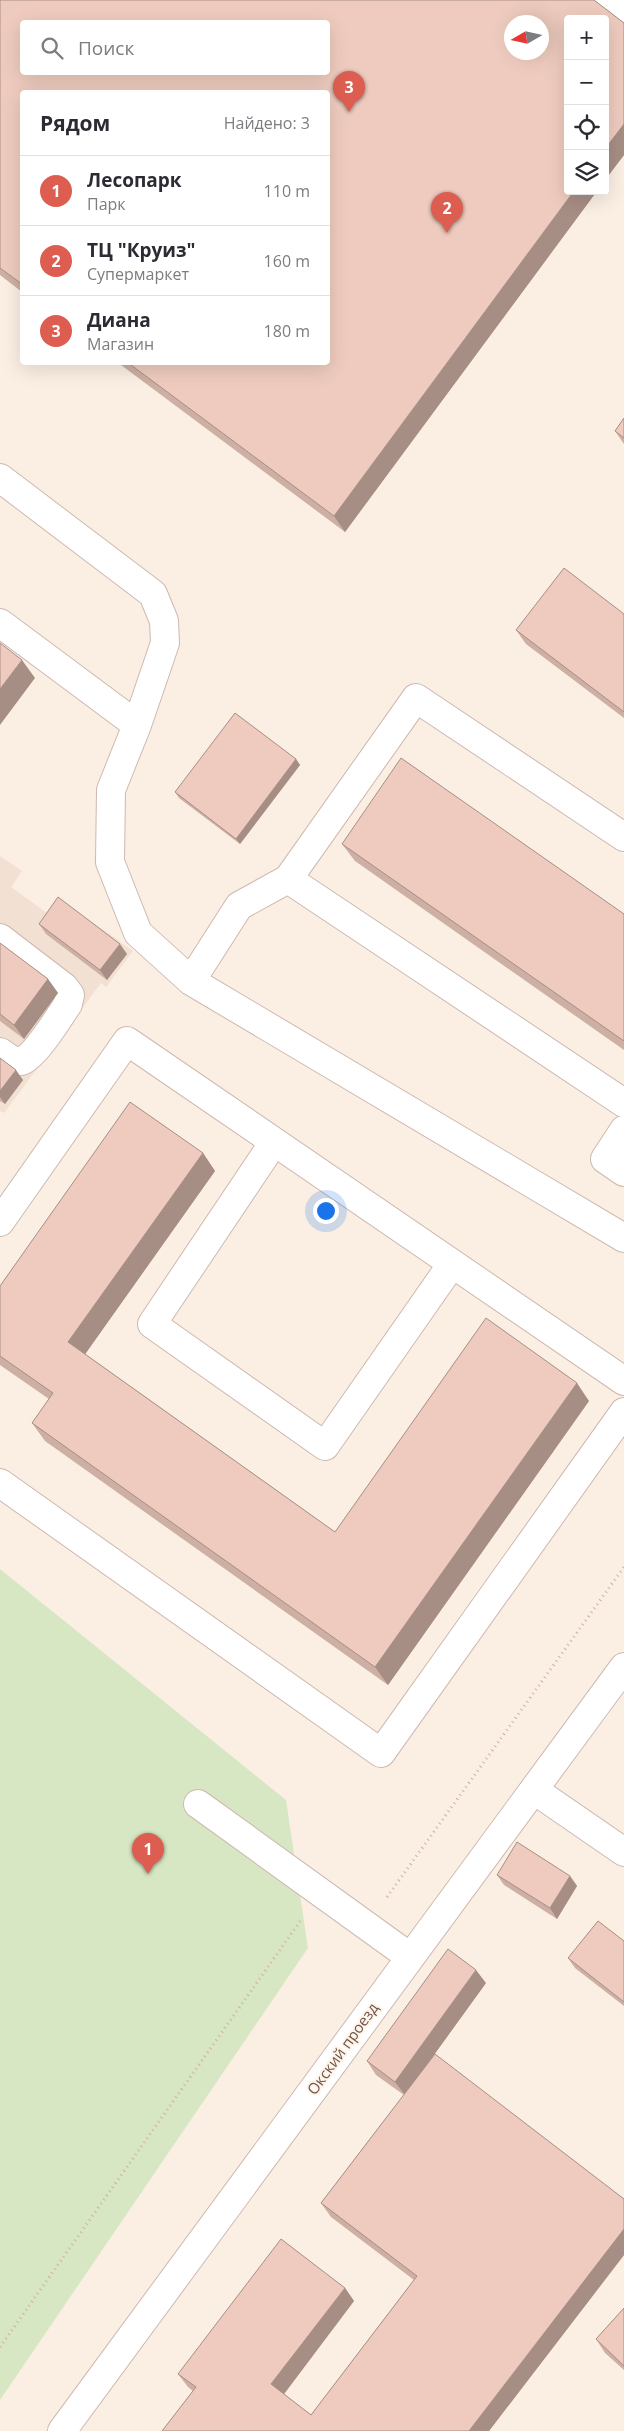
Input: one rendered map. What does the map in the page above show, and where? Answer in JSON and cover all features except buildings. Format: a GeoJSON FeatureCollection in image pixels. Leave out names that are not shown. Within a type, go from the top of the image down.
{"type":"FeatureCollection","features":[{"type":"Feature","properties":{"kind":"street"},"geometry":{"type":"LineString","coordinates":[[605,0],[624,14]]}},
{"type":"Feature","properties":{"kind":"street"},"geometry":{"type":"LineString","coordinates":[[0,478],[153,594],[164,621],[165,643],[137,725],[111,790],[110,862],[138,933],[191,981],[624,1238]]}},
{"type":"Feature","properties":{"kind":"street"},"geometry":{"type":"LineString","coordinates":[[0,623],[137,725]]}},
{"type":"Feature","properties":{"kind":"street"},"geometry":{"type":"LineString","coordinates":[[191,981],[239,906],[288,879],[416,698],[624,837]]}},
{"type":"Feature","properties":{"kind":"street"},"geometry":{"type":"LineString","coordinates":[[288,879],[624,1103]]}},
{"type":"Feature","properties":{"kind":"street"},"geometry":{"type":"LineString","coordinates":[[0,938],[64,986],[70,996],[68,1004],[29,1056],[19,1062],[10,1060],[0,1052]]}},
{"type":"Feature","properties":{"kind":"street"},"geometry":{"type":"LineString","coordinates":[[0,1222],[127,1041],[624,1381]]}},
{"type":"Feature","properties":{"kind":"street"},"geometry":{"type":"LineString","coordinates":[[624,1130],[605,1159],[624,1172]]}},
{"type":"Feature","properties":{"kind":"street"},"geometry":{"type":"LineString","coordinates":[[274,1142],[152,1324],[325,1446],[452,1264]]}},
{"type":"Feature","properties":{"kind":"street"},"geometry":{"type":"LineString","coordinates":[[0,1483],[381,1753],[624,1412]]}},
{"type":"Feature","properties":{"kind":"street","name":"Окский проезд"},"geometry":{"type":"LineString","coordinates":[[62,2431],[624,1667]]}},
{"type":"Feature","properties":{"kind":"street"},"geometry":{"type":"LineString","coordinates":[[534,1790],[624,1852]]}},
{"type":"Feature","properties":{"kind":"street"},"geometry":{"type":"LineString","coordinates":[[198,1804],[410,1957]]}},
{"type":"Feature","properties":{"kind":"path"},"geometry":{"type":"LineString","coordinates":[[366,1926],[624,1567]]}},
{"type":"Feature","properties":{"kind":"path"},"geometry":{"type":"LineString","coordinates":[[0,2347],[320,1892]]}},
{"type":"Feature","properties":{"kind":"shaded area"},"geometry":{"type":"Polygon","coordinates":[[[0,856],[22,871],[11,887],[51,916],[63,901],[133,951],[106,987],[101,983],[4,1113],[0,1111],[0,856]]]}},
{"type":"Feature","properties":{"kind":"green space"},"geometry":{"type":"Polygon","coordinates":[[[0,1569],[286,1800],[308,1948],[0,2400],[0,1569]]]}},
{"type":"Feature","properties":{"kind":"place","name":"Диана"},"geometry":{"type":"Point","coordinates":[349,112]}},
{"type":"Feature","properties":{"kind":"place","name":"ТЦ \"Круиз\""},"geometry":{"type":"Point","coordinates":[447,233]}},
{"type":"Feature","properties":{"kind":"place","name":"Лесопарк"},"geometry":{"type":"Point","coordinates":[148,1874]}}]}
